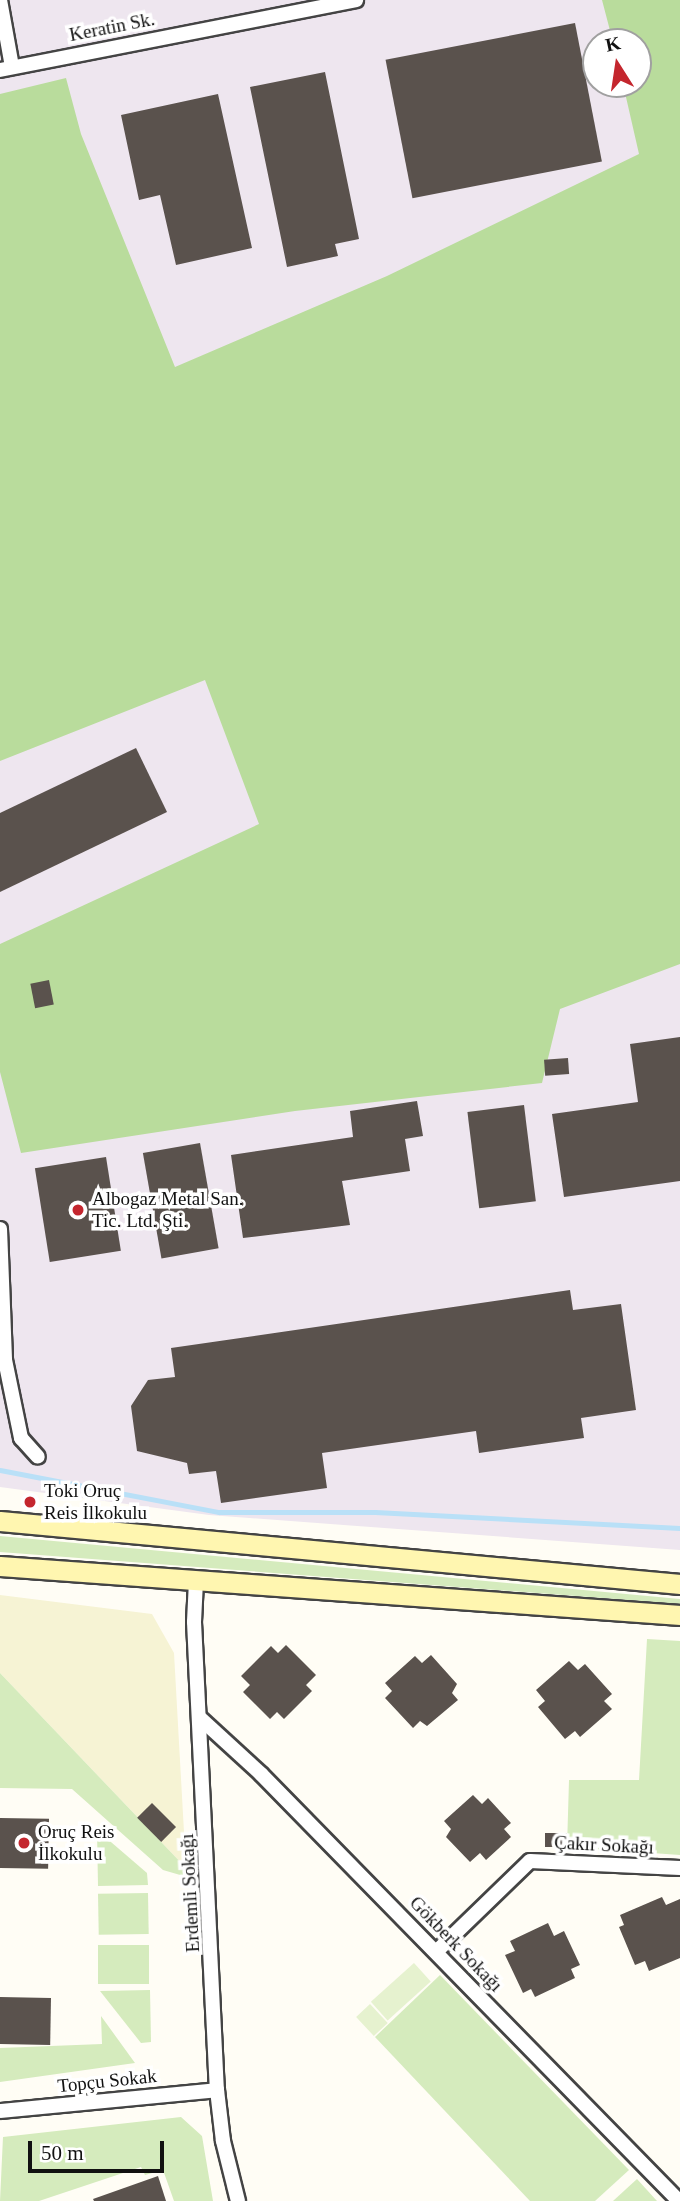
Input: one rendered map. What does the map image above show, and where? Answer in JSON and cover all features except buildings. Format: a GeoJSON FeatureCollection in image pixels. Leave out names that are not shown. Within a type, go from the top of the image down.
{"type":"FeatureCollection","features":[{"type":"Feature","properties":{"kind":"main road"},"geometry":{"type":"LineString","coordinates":[[0,1521],[680,1584]]}},
{"type":"Feature","properties":{"kind":"main road"},"geometry":{"type":"LineString","coordinates":[[0,1566],[680,1615]]}},
{"type":"Feature","properties":{"kind":"street"},"geometry":{"type":"LineString","coordinates":[[0,0],[6,69]]}},
{"type":"Feature","properties":{"kind":"street","name":"Keratin Sk."},"geometry":{"type":"LineString","coordinates":[[6,69],[356,0]]}},
{"type":"Feature","properties":{"kind":"street"},"geometry":{"type":"LineString","coordinates":[[0,1229],[5,1360],[21,1438],[38,1457]]}},
{"type":"Feature","properties":{"kind":"street","name":"Erdemli Sokağı"},"geometry":{"type":"LineString","coordinates":[[196,1581],[194,1622],[201,1719],[217,2090],[223,2141],[238,2201]]}},
{"type":"Feature","properties":{"kind":"street","name":"Gökberk Sokağı"},"geometry":{"type":"LineString","coordinates":[[201,1719],[437,1951],[679,2201]]}},
{"type":"Feature","properties":{"kind":"street","name":"Çakır Sokağı"},"geometry":{"type":"LineString","coordinates":[[437,1951],[530,1861],[680,1868]]}},
{"type":"Feature","properties":{"kind":"street","name":"Topçu Sokak"},"geometry":{"type":"LineString","coordinates":[[0,2112],[217,2090]]}},
{"type":"Feature","properties":{"kind":"shaded area"},"geometry":{"type":"Polygon","coordinates":[[[0,0],[680,0],[680,1550],[209,1515],[0,1487],[0,0]]]}},
{"type":"Feature","properties":{"kind":"shaded area"},"geometry":{"type":"Polygon","coordinates":[[[0,1595],[152,1614],[174,1653],[186,1868],[0,1673],[0,1595]]]}},
{"type":"Feature","properties":{"kind":"green space"},"geometry":{"type":"Polygon","coordinates":[[[602,0],[680,0],[680,964],[560,1009],[542,1083],[295,1111],[21,1153],[0,1072],[0,944],[259,824],[205,680],[0,761],[0,94],[66,78],[81,134],[175,367],[387,276],[639,154],[626,98],[652,98],[652,28],[609,28],[602,0]]]}},
{"type":"Feature","properties":{"kind":"green space"},"geometry":{"type":"Polygon","coordinates":[[[0,1536],[680,1599],[680,1604],[0,1552],[0,1536]]]}},
{"type":"Feature","properties":{"kind":"green space"},"geometry":{"type":"Polygon","coordinates":[[[647,1639],[680,1641],[680,1855],[567,1847],[569,1780],[639,1780],[647,1639]]]}},
{"type":"Feature","properties":{"kind":"green space"},"geometry":{"type":"Polygon","coordinates":[[[0,1673],[186,1868],[187,1877],[163,1870],[72,1789],[0,1788],[0,1673]]]}},
{"type":"Feature","properties":{"kind":"green space"},"geometry":{"type":"Polygon","coordinates":[[[97,1830],[147,1873],[148,1885],[98,1886],[97,1830]]]}},
{"type":"Feature","properties":{"kind":"green space"},"geometry":{"type":"Polygon","coordinates":[[[148,1893],[149,1934],[99,1935],[98,1894],[148,1893]]]}},
{"type":"Feature","properties":{"kind":"green space"},"geometry":{"type":"Polygon","coordinates":[[[98,1945],[149,1945],[149,1984],[98,1984],[98,1945]]]}},
{"type":"Feature","properties":{"kind":"green space"},"geometry":{"type":"Polygon","coordinates":[[[414,1963],[431,1982],[388,2020],[371,2002],[414,1963]]]}},
{"type":"Feature","properties":{"kind":"green space"},"geometry":{"type":"Polygon","coordinates":[[[440,1975],[629,2170],[595,2201],[530,2201],[375,2037],[440,1975]]]}},
{"type":"Feature","properties":{"kind":"green space"},"geometry":{"type":"Polygon","coordinates":[[[150,1990],[151,2042],[141,2043],[100,1991],[150,1990]]]}},
{"type":"Feature","properties":{"kind":"green space"},"geometry":{"type":"Polygon","coordinates":[[[370,2004],[388,2023],[374,2036],[356,2017],[370,2004]]]}},
{"type":"Feature","properties":{"kind":"green space"},"geometry":{"type":"Polygon","coordinates":[[[101,2016],[135,2063],[0,2082],[0,2048],[102,2044],[101,2016]]]}},
{"type":"Feature","properties":{"kind":"green space"},"geometry":{"type":"Polygon","coordinates":[[[181,2117],[202,2136],[213,2201],[174,2201],[163,2170],[145,2175],[141,2167],[39,2201],[0,2201],[3,2137],[181,2117]]]}},
{"type":"Feature","properties":{"kind":"green space"},"geometry":{"type":"Polygon","coordinates":[[[637,2179],[657,2201],[613,2201],[637,2179]]]}},
{"type":"Feature","properties":{"kind":"waterway"},"geometry":{"type":"LineString","coordinates":[[0,1470],[219,1512],[375,1512],[680,1528]]}},
{"type":"Feature","properties":{"kind":"place","name":"Albogaz Metal San. Tic. Ltd. Şti."},"geometry":{"type":"Point","coordinates":[78,1210]}},
{"type":"Feature","properties":{"kind":"place","name":"Toki Oruç Reis İlkokulu"},"geometry":{"type":"Point","coordinates":[30,1502]}},
{"type":"Feature","properties":{"kind":"place","name":"Oruç Reis İlkokulu"},"geometry":{"type":"Point","coordinates":[24,1843]}}]}
